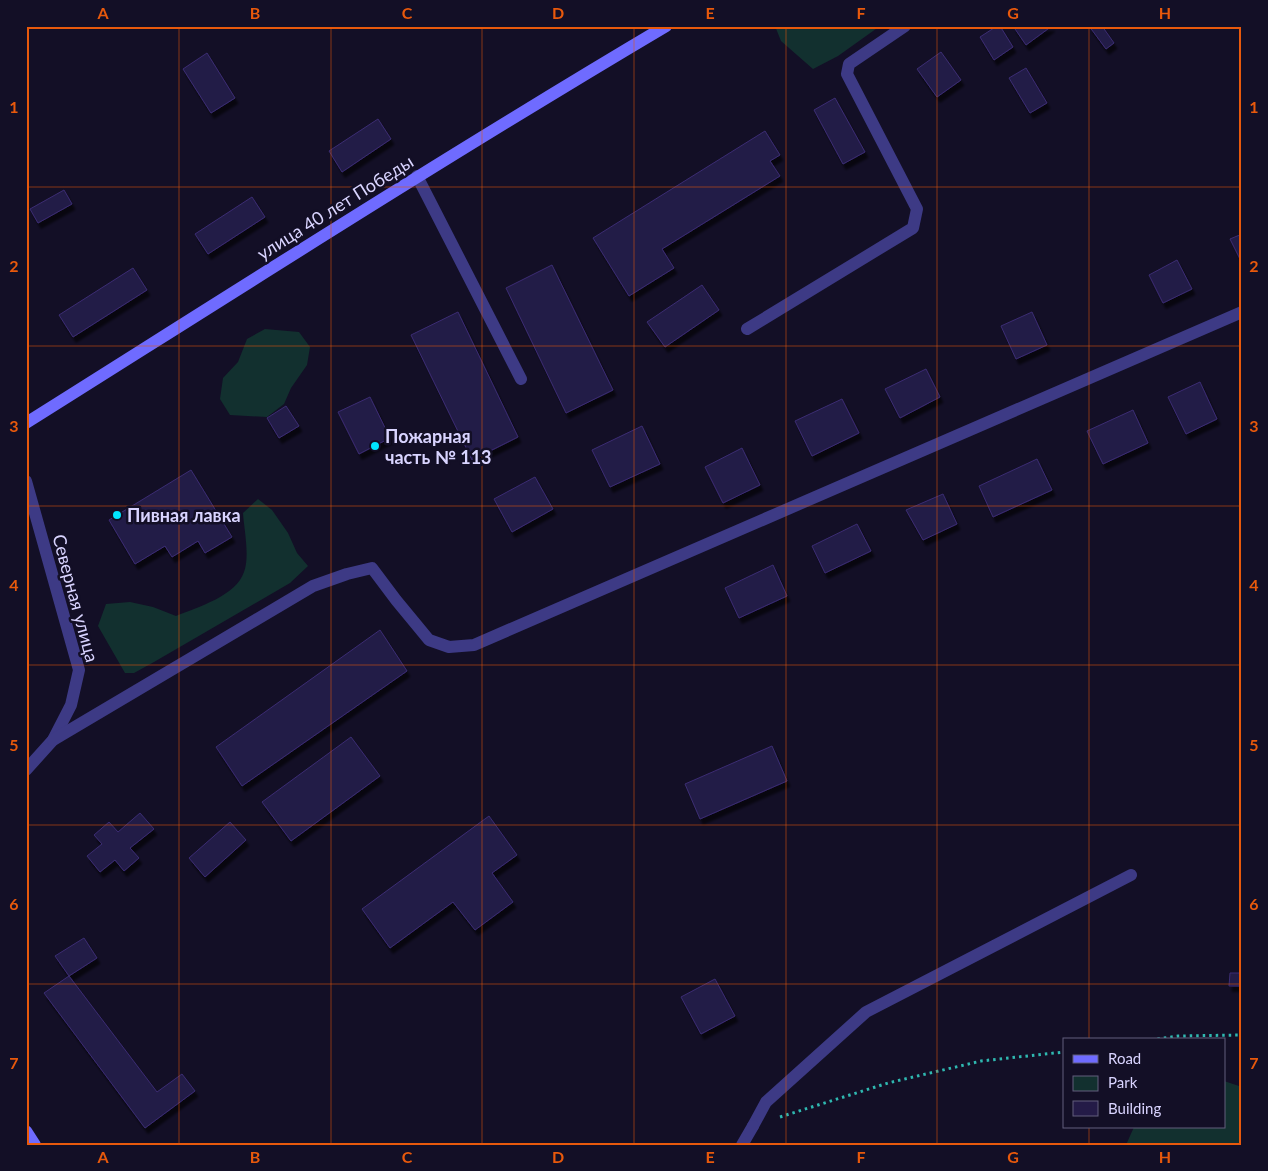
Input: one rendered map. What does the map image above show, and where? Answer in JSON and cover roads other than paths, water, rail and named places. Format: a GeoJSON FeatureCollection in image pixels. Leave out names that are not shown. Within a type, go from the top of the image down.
{"type":"FeatureCollection","features":[{"type":"Feature","properties":{"kind":"street","name":"улица 40 лет Победы"},"geometry":{"type":"LineString","coordinates":[[26,423],[417,176],[666,26]]}},
{"type":"Feature","properties":{"kind":"street"},"geometry":{"type":"LineString","coordinates":[[747,329],[913,228],[917,209],[847,74],[849,64],[905,26]]}},
{"type":"Feature","properties":{"kind":"street"},"geometry":{"type":"LineString","coordinates":[[417,176],[521,379]]}},
{"type":"Feature","properties":{"kind":"street"},"geometry":{"type":"LineString","coordinates":[[53,740],[313,586],[347,574],[372,568],[429,640],[449,647],[474,645],[1242,312]]}},
{"type":"Feature","properties":{"kind":"street","name":"Северная улица"},"geometry":{"type":"LineString","coordinates":[[26,482],[79,670],[71,705],[53,740],[26,770]]}},
{"type":"Feature","properties":{"kind":"street"},"geometry":{"type":"LineString","coordinates":[[742,1145],[766,1102],[866,1012],[1131,876]]}},
{"type":"Feature","properties":{"kind":"street"},"geometry":{"type":"LineString","coordinates":[[26,1131],[34,1145]]}},
{"type":"Feature","properties":{"kind":"place","name":"Пожарная часть № 113"},"geometry":{"type":"Point","coordinates":[375,446]}},
{"type":"Feature","properties":{"kind":"place","name":"Пивная лавка"},"geometry":{"type":"Point","coordinates":[117,515]}}]}
